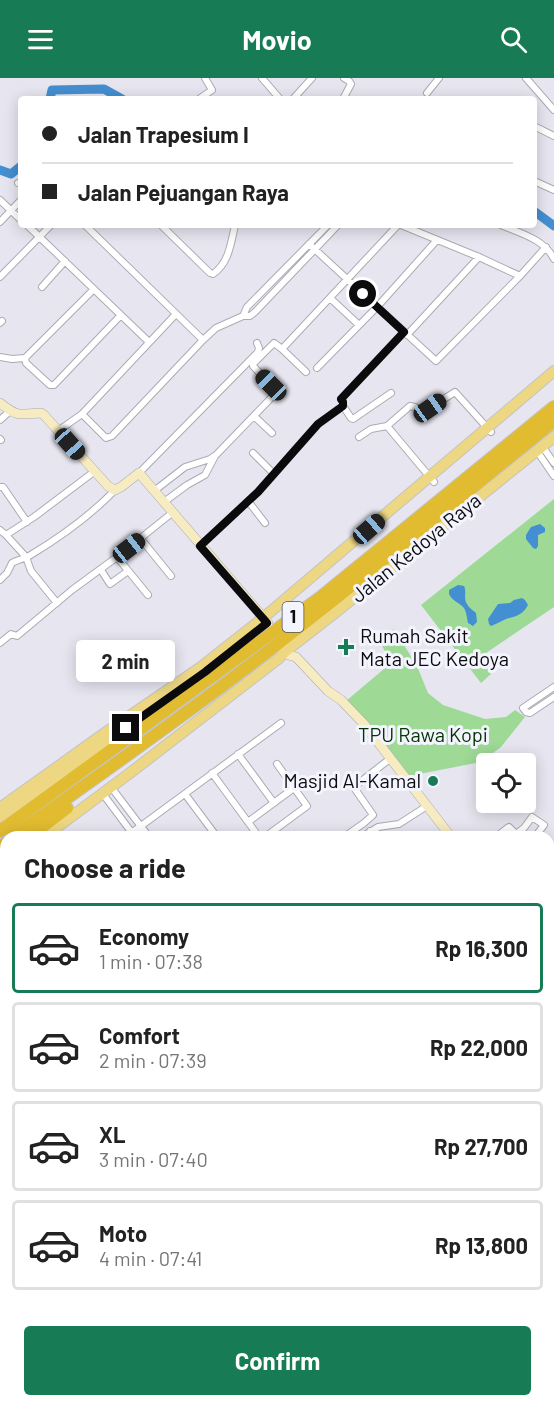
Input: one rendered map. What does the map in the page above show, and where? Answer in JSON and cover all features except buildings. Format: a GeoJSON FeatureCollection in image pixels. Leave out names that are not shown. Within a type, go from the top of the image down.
{"type":"FeatureCollection","features":[{"type":"Feature","properties":{"kind":"highway","name":"1"},"geometry":{"type":"LineString","coordinates":[[0,831],[321,597],[554,407]]}},
{"type":"Feature","properties":{"kind":"highway","name":"1"},"geometry":{"type":"LineString","coordinates":[[21,831],[122,760],[238,674],[554,421]]}},
{"type":"Feature","properties":{"kind":"highway"},"geometry":{"type":"LineString","coordinates":[[37,831],[99,783],[122,760]]}},
{"type":"Feature","properties":{"kind":"highway"},"geometry":{"type":"LineString","coordinates":[[0,826],[22,815]]}},
{"type":"Feature","properties":{"kind":"main road"},"geometry":{"type":"LineString","coordinates":[[490,430],[554,371]]}},
{"type":"Feature","properties":{"kind":"main road"},"geometry":{"type":"LineString","coordinates":[[0,817],[205,672],[490,430],[554,380]]}},
{"type":"Feature","properties":{"kind":"main road","name":"Jalan Kedoya Raya"},"geometry":{"type":"LineString","coordinates":[[52,831],[340,617],[544,450],[554,437]]}},
{"type":"Feature","properties":{"kind":"main road","name":"Jalan Kedoya Raya"},"geometry":{"type":"LineString","coordinates":[[288,654],[286,651],[544,450]]}},
{"type":"Feature","properties":{"kind":"main road"},"geometry":{"type":"LineString","coordinates":[[0,808],[265,620]]}},
{"type":"Feature","properties":{"kind":"street"},"geometry":{"type":"LineString","coordinates":[[203,96],[212,90],[205,78]]}},
{"type":"Feature","properties":{"kind":"street"},"geometry":{"type":"LineString","coordinates":[[262,78],[277,96]]}},
{"type":"Feature","properties":{"kind":"street"},"geometry":{"type":"LineString","coordinates":[[296,96],[312,78]]}},
{"type":"Feature","properties":{"kind":"street"},"geometry":{"type":"LineString","coordinates":[[344,78],[351,84],[345,96]]}},
{"type":"Feature","properties":{"kind":"street"},"geometry":{"type":"LineString","coordinates":[[427,93],[439,78]]}},
{"type":"Feature","properties":{"kind":"street"},"geometry":{"type":"LineString","coordinates":[[526,78],[554,110]]}},
{"type":"Feature","properties":{"kind":"street"},"geometry":{"type":"LineString","coordinates":[[537,128],[554,136]]}},
{"type":"Feature","properties":{"kind":"street"},"geometry":{"type":"LineString","coordinates":[[537,183],[554,190]]}},
{"type":"Feature","properties":{"kind":"street"},"geometry":{"type":"LineString","coordinates":[[0,200],[18,217]]}},
{"type":"Feature","properties":{"kind":"street"},"geometry":{"type":"LineString","coordinates":[[0,222],[18,203]]}},
{"type":"Feature","properties":{"kind":"street"},"geometry":{"type":"LineString","coordinates":[[30,228],[149,342]]}},
{"type":"Feature","properties":{"kind":"street"},"geometry":{"type":"LineString","coordinates":[[0,277],[48,228]]}},
{"type":"Feature","properties":{"kind":"street"},"geometry":{"type":"LineString","coordinates":[[89,228],[203,340]]}},
{"type":"Feature","properties":{"kind":"street"},"geometry":{"type":"LineString","coordinates":[[164,228],[210,273],[215,273],[225,261],[234,228]]}},
{"type":"Feature","properties":{"kind":"street"},"geometry":{"type":"LineString","coordinates":[[82,414],[106,438],[109,437],[216,328],[243,316],[250,316],[255,312],[326,228]]}},
{"type":"Feature","properties":{"kind":"street"},"geometry":{"type":"LineString","coordinates":[[312,247],[334,228]]}},
{"type":"Feature","properties":{"kind":"street"},"geometry":{"type":"LineString","coordinates":[[282,349],[396,228]]}},
{"type":"Feature","properties":{"kind":"street"},"geometry":{"type":"LineString","coordinates":[[407,228],[520,276]]}},
{"type":"Feature","properties":{"kind":"street"},"geometry":{"type":"LineString","coordinates":[[508,228],[546,247],[554,259]]}},
{"type":"Feature","properties":{"kind":"street"},"geometry":{"type":"LineString","coordinates":[[317,368],[437,240]]}},
{"type":"Feature","properties":{"kind":"street"},"geometry":{"type":"LineString","coordinates":[[312,247],[434,360],[438,360],[546,247]]}},
{"type":"Feature","properties":{"kind":"street"},"geometry":{"type":"LineString","coordinates":[[391,393],[353,419],[343,406],[341,399],[479,257]]}},
{"type":"Feature","properties":{"kind":"street"},"geometry":{"type":"LineString","coordinates":[[42,287],[65,261]]}},
{"type":"Feature","properties":{"kind":"street"},"geometry":{"type":"LineString","coordinates":[[0,357],[25,358],[94,289]]}},
{"type":"Feature","properties":{"kind":"street"},"geometry":{"type":"LineString","coordinates":[[330,298],[359,325]]}},
{"type":"Feature","properties":{"kind":"street"},"geometry":{"type":"LineString","coordinates":[[58,430],[82,414],[176,314]]}},
{"type":"Feature","properties":{"kind":"street"},"geometry":{"type":"LineString","coordinates":[[25,358],[26,363],[50,385],[54,385],[121,315]]}},
{"type":"Feature","properties":{"kind":"street"},"geometry":{"type":"LineString","coordinates":[[0,580],[12,563],[26,557],[81,520],[115,490],[121,488],[139,473],[258,352],[260,348],[257,343]]}},
{"type":"Feature","properties":{"kind":"street"},"geometry":{"type":"LineString","coordinates":[[277,391],[253,364],[274,343],[306,372]]}},
{"type":"Feature","properties":{"kind":"street"},"geometry":{"type":"LineString","coordinates":[[359,437],[371,429],[387,426],[410,406],[415,406],[423,412],[456,392],[490,430]]}},
{"type":"Feature","properties":{"kind":"street"},"geometry":{"type":"LineString","coordinates":[[154,491],[182,468],[216,455],[272,397]]}},
{"type":"Feature","properties":{"kind":"street"},"geometry":{"type":"LineString","coordinates":[[0,403],[19,415],[41,413],[108,486],[115,490]]}},
{"type":"Feature","properties":{"kind":"street"},"geometry":{"type":"LineString","coordinates":[[200,546],[248,501],[318,424],[343,406]]}},
{"type":"Feature","properties":{"kind":"street"},"geometry":{"type":"LineString","coordinates":[[0,420],[10,411]]}},
{"type":"Feature","properties":{"kind":"street"},"geometry":{"type":"LineString","coordinates":[[254,416],[272,433]]}},
{"type":"Feature","properties":{"kind":"street"},"geometry":{"type":"LineString","coordinates":[[387,426],[431,480]]}},
{"type":"Feature","properties":{"kind":"street"},"geometry":{"type":"LineString","coordinates":[[544,450],[554,464]]}},
{"type":"Feature","properties":{"kind":"street"},"geometry":{"type":"LineString","coordinates":[[544,450],[554,476]]}},
{"type":"Feature","properties":{"kind":"street"},"geometry":{"type":"LineString","coordinates":[[253,453],[273,473]]}},
{"type":"Feature","properties":{"kind":"street"},"geometry":{"type":"LineString","coordinates":[[164,502],[205,475],[216,455]]}},
{"type":"Feature","properties":{"kind":"street"},"geometry":{"type":"LineString","coordinates":[[6,535],[27,522],[94,471]]}},
{"type":"Feature","properties":{"kind":"street"},"geometry":{"type":"LineString","coordinates":[[139,473],[265,620]]}},
{"type":"Feature","properties":{"kind":"street"},"geometry":{"type":"LineString","coordinates":[[0,487],[3,487],[27,522]]}},
{"type":"Feature","properties":{"kind":"street"},"geometry":{"type":"LineString","coordinates":[[248,501],[265,523]]}},
{"type":"Feature","properties":{"kind":"street"},"geometry":{"type":"LineString","coordinates":[[0,643],[11,634],[17,636],[172,513]]}},
{"type":"Feature","properties":{"kind":"street"},"geometry":{"type":"LineString","coordinates":[[0,530],[26,557],[31,571],[57,603]]}},
{"type":"Feature","properties":{"kind":"street"},"geometry":{"type":"LineString","coordinates":[[141,539],[171,576]]}},
{"type":"Feature","properties":{"kind":"street"},"geometry":{"type":"LineString","coordinates":[[117,557],[148,595]]}},
{"type":"Feature","properties":{"kind":"street"},"geometry":{"type":"LineString","coordinates":[[101,570],[110,584],[128,571]]}},
{"type":"Feature","properties":{"kind":"street"},"geometry":{"type":"LineString","coordinates":[[288,654],[300,656],[332,688],[340,700],[364,724],[446,831]]}},
{"type":"Feature","properties":{"kind":"street"},"geometry":{"type":"LineString","coordinates":[[554,687],[523,708],[530,713],[554,698]]}},
{"type":"Feature","properties":{"kind":"street"},"geometry":{"type":"LineString","coordinates":[[136,831],[281,723]]}},
{"type":"Feature","properties":{"kind":"street"},"geometry":{"type":"LineString","coordinates":[[238,754],[274,803]]}},
{"type":"Feature","properties":{"kind":"street"},"geometry":{"type":"LineString","coordinates":[[353,831],[374,813],[355,786],[391,758]]}},
{"type":"Feature","properties":{"kind":"street"},"geometry":{"type":"LineString","coordinates":[[274,831],[307,807],[277,764]]}},
{"type":"Feature","properties":{"kind":"street"},"geometry":{"type":"LineString","coordinates":[[212,773],[255,831]]}},
{"type":"Feature","properties":{"kind":"street"},"geometry":{"type":"LineString","coordinates":[[248,822],[294,788]]}},
{"type":"Feature","properties":{"kind":"street"},"geometry":{"type":"LineString","coordinates":[[107,790],[144,831]]}},
{"type":"Feature","properties":{"kind":"street"},"geometry":{"type":"LineString","coordinates":[[107,790],[128,831]]}},
{"type":"Feature","properties":{"kind":"street"},"geometry":{"type":"LineString","coordinates":[[185,794],[213,831]]}},
{"type":"Feature","properties":{"kind":"street"},"geometry":{"type":"LineString","coordinates":[[364,823],[370,831],[378,827],[399,824],[427,806]]}},
{"type":"Feature","properties":{"kind":"street"},"geometry":{"type":"LineString","coordinates":[[520,831],[533,817],[544,825],[540,831]]}},
{"type":"Feature","properties":{"kind":"green space"},"geometry":{"type":"Polygon","coordinates":[[[554,499],[554,607],[480,657],[491,674],[481,683],[421,605],[554,499]]]}},
{"type":"Feature","properties":{"kind":"green space","name":"TPU Rawa Kopi"},"geometry":{"type":"Polygon","coordinates":[[[394,629],[417,666],[428,693],[443,705],[485,719],[506,717],[515,710],[525,717],[501,747],[493,753],[476,753],[476,763],[409,776],[346,701],[391,663],[379,640],[394,629]]]}},
{"type":"Feature","properties":{"kind":"water"},"geometry":{"type":"Polygon","coordinates":[[[540,524],[545,528],[545,532],[538,535],[536,549],[526,539],[526,535],[531,527],[540,524]]]}},
{"type":"Feature","properties":{"kind":"water"},"geometry":{"type":"Polygon","coordinates":[[[458,585],[464,586],[466,602],[476,613],[477,622],[473,626],[468,623],[464,608],[449,594],[449,590],[458,585]]]}},
{"type":"Feature","properties":{"kind":"water"},"geometry":{"type":"Polygon","coordinates":[[[522,598],[528,605],[521,613],[491,626],[489,624],[488,619],[498,604],[510,603],[522,598]]]}},
{"type":"Feature","properties":{"kind":"waterway"},"geometry":{"type":"LineString","coordinates":[[51,96],[52,90],[104,89],[117,96]]}},
{"type":"Feature","properties":{"kind":"waterway"},"geometry":{"type":"LineString","coordinates":[[0,170],[11,174],[18,168]]}},
{"type":"Feature","properties":{"kind":"waterway"},"geometry":{"type":"LineString","coordinates":[[537,213],[554,226]]}},
{"type":"Feature","properties":{"kind":"place","name":"Rumah Sakit Mata JEC Kedoya"},"geometry":{"type":"Point","coordinates":[346,647]}},
{"type":"Feature","properties":{"kind":"place","name":"Masjid Al-Kamal"},"geometry":{"type":"Point","coordinates":[433,781]}},
{"type":"Feature","properties":{"kind":"route"},"geometry":{"type":"LineString","coordinates":[[126,728],[205,672],[267,623],[200,546],[258,492],[318,424],[343,406],[341,399],[404,332],[363,294]]}}]}
